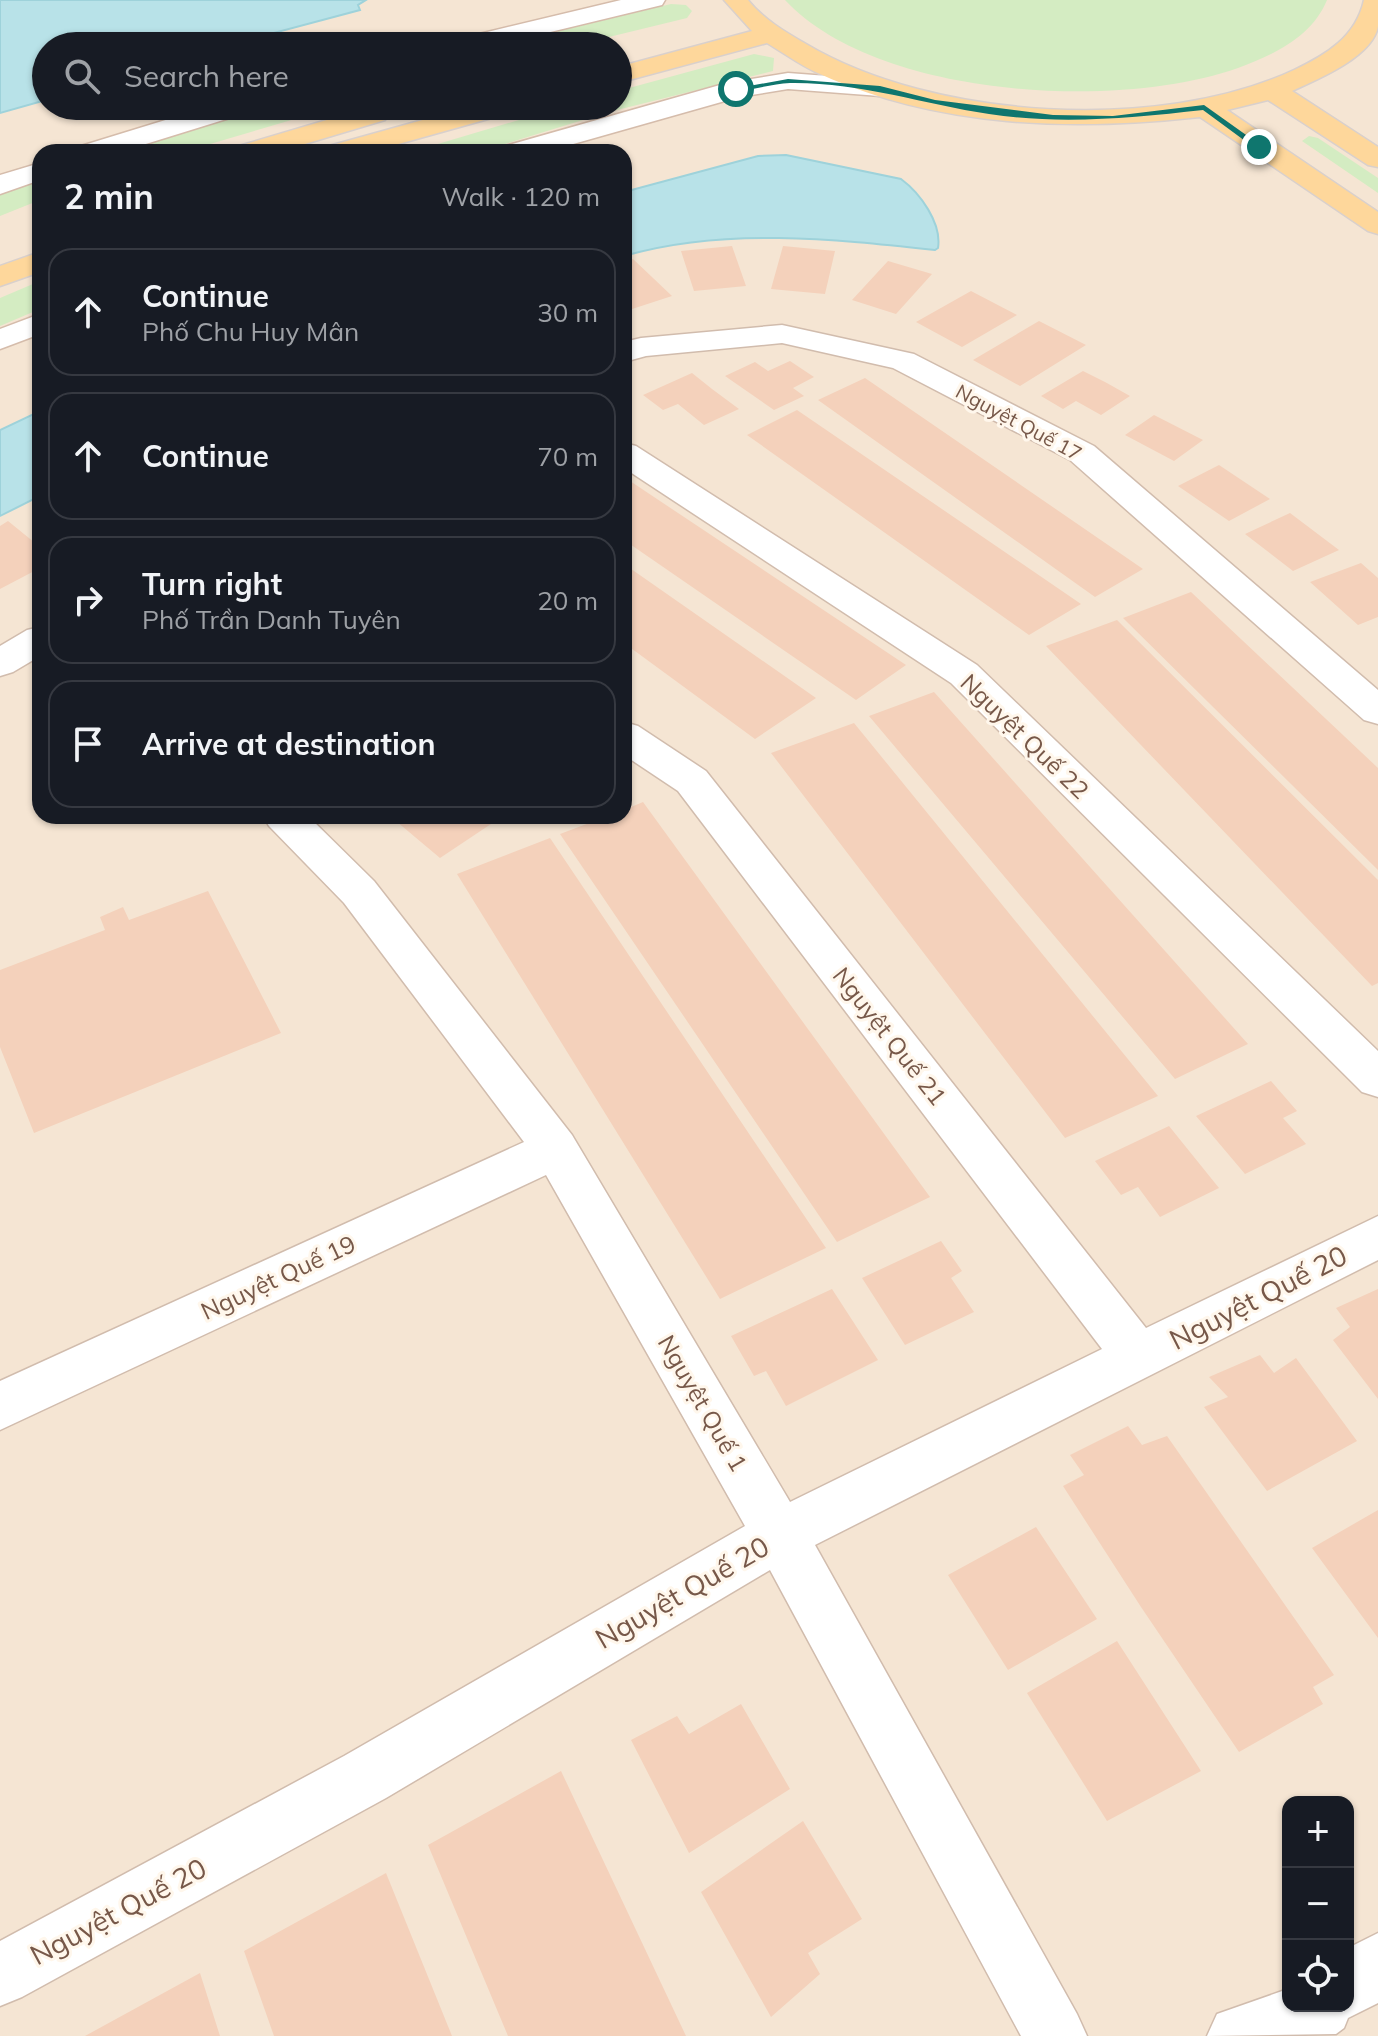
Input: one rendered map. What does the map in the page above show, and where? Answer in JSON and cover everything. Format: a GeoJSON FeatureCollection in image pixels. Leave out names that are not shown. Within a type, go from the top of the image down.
{"type":"FeatureCollection","features":[{"type":"Feature","properties":{"kind":"main road"},"geometry":{"type":"LineString","coordinates":[[632,45],[742,8],[791,50],[832,71],[880,88],[963,108],[1053,118],[1113,118],[1204,107],[1273,91],[1312,74],[1342,55],[1363,33],[1375,10],[1376,0]]}},
{"type":"Feature","properties":{"kind":"main road"},"geometry":{"type":"LineString","coordinates":[[632,71],[771,34]]}},
{"type":"Feature","properties":{"kind":"main road"},"geometry":{"type":"LineString","coordinates":[[1273,91],[1378,159]]}},
{"type":"Feature","properties":{"kind":"main road"},"geometry":{"type":"LineString","coordinates":[[1204,107],[1378,225]]}},
{"type":"Feature","properties":{"kind":"main road"},"geometry":{"type":"LineString","coordinates":[[274,144],[352,120]]}},
{"type":"Feature","properties":{"kind":"main road"},"geometry":{"type":"LineString","coordinates":[[368,144],[453,120]]}},
{"type":"Feature","properties":{"kind":"main road"},"geometry":{"type":"LineString","coordinates":[[0,277],[32,264]]}},
{"type":"Feature","properties":{"kind":"street"},"geometry":{"type":"LineString","coordinates":[[518,32],[653,0]]}},
{"type":"Feature","properties":{"kind":"street"},"geometry":{"type":"LineString","coordinates":[[632,119],[736,89],[788,81],[880,88]]}},
{"type":"Feature","properties":{"kind":"street"},"geometry":{"type":"LineString","coordinates":[[117,144],[194,120]]}},
{"type":"Feature","properties":{"kind":"street"},"geometry":{"type":"LineString","coordinates":[[543,144],[627,120]]}},
{"type":"Feature","properties":{"kind":"street"},"geometry":{"type":"LineString","coordinates":[[0,185],[32,174]]}},
{"type":"Feature","properties":{"kind":"street"},"geometry":{"type":"LineString","coordinates":[[0,340],[32,326]]}},
{"type":"Feature","properties":{"kind":"street","name":"Nguyệt Quế 17"},"geometry":{"type":"LineString","coordinates":[[632,350],[782,334],[903,361],[1082,453],[1378,711]]}},
{"type":"Feature","properties":{"kind":"street","name":"Nguyệt Quế 22"},"geometry":{"type":"LineString","coordinates":[[632,458],[964,674],[1378,1079]]}},
{"type":"Feature","properties":{"kind":"street","name":"Nguyệt Quế 21"},"geometry":{"type":"LineString","coordinates":[[632,741],[692,781],[1138,1357]]}},
{"type":"Feature","properties":{"kind":"street","name":"Nguyệt Quế 1"},"geometry":{"type":"LineString","coordinates":[[291,824],[359,892],[556,1149],[780,1535],[1055,2036]]}},
{"type":"Feature","properties":{"kind":"street","name":"Nguyệt Quế 19"},"geometry":{"type":"LineString","coordinates":[[0,1406],[556,1149]]}},
{"type":"Feature","properties":{"kind":"street","name":"Nguyệt Quế 20"},"geometry":{"type":"LineString","coordinates":[[0,1975],[365,1777],[780,1535],[1378,1237]]}},
{"type":"Feature","properties":{"kind":"street"},"geometry":{"type":"LineString","coordinates":[[1354,1982],[1378,1964]]}},
{"type":"Feature","properties":{"kind":"street"},"geometry":{"type":"LineString","coordinates":[[1239,2036],[1314,2012]]}},
{"type":"Feature","properties":{"kind":"shaded area"},"geometry":{"type":"Polygon","coordinates":[[[0,0],[1378,0],[1378,2036],[0,2036],[0,0]]]}},
{"type":"Feature","properties":{"kind":"green space"},"geometry":{"type":"Polygon","coordinates":[[[785,0],[1327,0],[1312,24],[1290,43],[1238,68],[1188,81],[1129,89],[1066,91],[1001,87],[937,76],[877,58],[826,33],[785,0]]]}},
{"type":"Feature","properties":{"kind":"green space"},"geometry":{"type":"Polygon","coordinates":[[[671,4],[686,5],[692,11],[687,18],[630,32],[555,32],[671,4]]]}},
{"type":"Feature","properties":{"kind":"green space"},"geometry":{"type":"Polygon","coordinates":[[[754,54],[774,58],[773,71],[632,106],[632,87],[754,54]]]}},
{"type":"Feature","properties":{"kind":"green space"},"geometry":{"type":"Polygon","coordinates":[[[223,120],[292,120],[210,144],[141,144],[223,120]]]}},
{"type":"Feature","properties":{"kind":"green space"},"geometry":{"type":"Polygon","coordinates":[[[519,120],[583,120],[505,144],[438,144],[519,120]]]}},
{"type":"Feature","properties":{"kind":"green space"},"geometry":{"type":"Polygon","coordinates":[[[1309,136],[1318,138],[1378,178],[1378,193],[1302,141],[1309,136]]]}},
{"type":"Feature","properties":{"kind":"green space"},"geometry":{"type":"Polygon","coordinates":[[[32,181],[32,203],[0,216],[0,192],[32,181]]]}},
{"type":"Feature","properties":{"kind":"green space"},"geometry":{"type":"Polygon","coordinates":[[[32,284],[32,312],[0,326],[0,298],[32,284]]]}},
{"type":"Feature","properties":{"kind":"water"},"geometry":{"type":"Polygon","coordinates":[[[0,0],[366,0],[358,5],[360,10],[278,32],[32,32],[32,104],[0,113],[0,0]]]}},
{"type":"Feature","properties":{"kind":"water"},"geometry":{"type":"Polygon","coordinates":[[[786,155],[901,179],[928,209],[937,229],[938,248],[818,239],[739,238],[700,241],[632,254],[632,190],[758,156],[786,155]]]}},
{"type":"Feature","properties":{"kind":"water"},"geometry":{"type":"Polygon","coordinates":[[[32,415],[32,500],[0,516],[0,430],[32,415]]]}},
{"type":"Feature","properties":{"kind":"building"},"geometry":{"type":"Polygon","coordinates":[[[732,246],[746,286],[694,291],[681,251],[732,246]]]}},
{"type":"Feature","properties":{"kind":"building"},"geometry":{"type":"Polygon","coordinates":[[[783,246],[835,251],[825,294],[771,289],[783,246]]]}},
{"type":"Feature","properties":{"kind":"building"},"geometry":{"type":"Polygon","coordinates":[[[633,259],[672,296],[632,309],[633,259]]]}},
{"type":"Feature","properties":{"kind":"building"},"geometry":{"type":"Polygon","coordinates":[[[888,261],[932,274],[896,314],[852,300],[888,261]]]}},
{"type":"Feature","properties":{"kind":"building"},"geometry":{"type":"Polygon","coordinates":[[[971,291],[1017,315],[962,347],[916,322],[971,291]]]}},
{"type":"Feature","properties":{"kind":"building"},"geometry":{"type":"Polygon","coordinates":[[[1039,321],[1086,345],[1020,386],[973,360],[1039,321]]]}},
{"type":"Feature","properties":{"kind":"building"},"geometry":{"type":"Polygon","coordinates":[[[790,361],[814,377],[793,388],[804,396],[774,410],[725,376],[755,362],[768,371],[790,361]]]}},
{"type":"Feature","properties":{"kind":"building"},"geometry":{"type":"Polygon","coordinates":[[[1083,371],[1130,396],[1101,415],[1076,401],[1063,409],[1041,396],[1083,371]]]}},
{"type":"Feature","properties":{"kind":"building"},"geometry":{"type":"Polygon","coordinates":[[[692,373],[739,409],[704,425],[678,404],[663,410],[643,395],[692,373]]]}},
{"type":"Feature","properties":{"kind":"building"},"geometry":{"type":"Polygon","coordinates":[[[865,378],[1143,569],[1095,597],[818,400],[865,378]]]}},
{"type":"Feature","properties":{"kind":"building"},"geometry":{"type":"Polygon","coordinates":[[[797,410],[1081,604],[1029,635],[747,435],[797,410]]]}},
{"type":"Feature","properties":{"kind":"building"},"geometry":{"type":"Polygon","coordinates":[[[1154,415],[1203,440],[1174,461],[1125,435],[1154,415]]]}},
{"type":"Feature","properties":{"kind":"building"},"geometry":{"type":"Polygon","coordinates":[[[1219,465],[1270,499],[1229,521],[1178,486],[1219,465]]]}},
{"type":"Feature","properties":{"kind":"building"},"geometry":{"type":"Polygon","coordinates":[[[632,482],[906,665],[856,700],[632,546],[632,482]]]}},
{"type":"Feature","properties":{"kind":"building"},"geometry":{"type":"Polygon","coordinates":[[[1290,513],[1339,550],[1293,571],[1245,534],[1290,513]]]}},
{"type":"Feature","properties":{"kind":"building"},"geometry":{"type":"Polygon","coordinates":[[[8,521],[32,540],[32,572],[0,589],[0,526],[8,521]]]}},
{"type":"Feature","properties":{"kind":"building"},"geometry":{"type":"Polygon","coordinates":[[[1361,563],[1378,578],[1378,617],[1358,625],[1310,582],[1361,563]]]}},
{"type":"Feature","properties":{"kind":"building"},"geometry":{"type":"Polygon","coordinates":[[[632,570],[816,698],[755,739],[632,649],[632,570]]]}},
{"type":"Feature","properties":{"kind":"building"},"geometry":{"type":"Polygon","coordinates":[[[1191,592],[1378,768],[1378,870],[1123,618],[1191,592]]]}},
{"type":"Feature","properties":{"kind":"building"},"geometry":{"type":"Polygon","coordinates":[[[1117,620],[1378,880],[1378,983],[1372,986],[1046,646],[1117,620]]]}},
{"type":"Feature","properties":{"kind":"building"},"geometry":{"type":"Polygon","coordinates":[[[934,692],[1248,1044],[1175,1079],[869,716],[934,692]]]}},
{"type":"Feature","properties":{"kind":"building"},"geometry":{"type":"Polygon","coordinates":[[[854,723],[1158,1096],[1065,1138],[771,753],[854,723]]]}},
{"type":"Feature","properties":{"kind":"building"},"geometry":{"type":"Polygon","coordinates":[[[643,802],[930,1197],[837,1242],[560,834],[587,824],[632,824],[632,807],[643,802]]]}},
{"type":"Feature","properties":{"kind":"building"},"geometry":{"type":"Polygon","coordinates":[[[400,824],[491,824],[440,858],[400,824]]]}},
{"type":"Feature","properties":{"kind":"building"},"geometry":{"type":"Polygon","coordinates":[[[550,838],[826,1248],[720,1299],[457,874],[550,838]]]}},
{"type":"Feature","properties":{"kind":"building"},"geometry":{"type":"Polygon","coordinates":[[[208,891],[281,1033],[34,1133],[0,1047],[0,970],[105,930],[100,917],[123,907],[129,920],[208,891]]]}},
{"type":"Feature","properties":{"kind":"building"},"geometry":{"type":"Polygon","coordinates":[[[1271,1081],[1297,1111],[1283,1118],[1306,1144],[1245,1174],[1196,1116],[1271,1081]]]}},
{"type":"Feature","properties":{"kind":"building"},"geometry":{"type":"Polygon","coordinates":[[[1169,1126],[1219,1188],[1160,1217],[1138,1187],[1121,1195],[1095,1161],[1169,1126]]]}},
{"type":"Feature","properties":{"kind":"building"},"geometry":{"type":"Polygon","coordinates":[[[941,1241],[962,1271],[951,1278],[974,1312],[905,1345],[862,1278],[941,1241]]]}},
{"type":"Feature","properties":{"kind":"building"},"geometry":{"type":"Polygon","coordinates":[[[832,1289],[878,1360],[786,1406],[766,1371],[754,1376],[731,1336],[832,1289]]]}},
{"type":"Feature","properties":{"kind":"building"},"geometry":{"type":"Polygon","coordinates":[[[1378,1289],[1378,1399],[1333,1340],[1350,1327],[1336,1308],[1378,1289]]]}},
{"type":"Feature","properties":{"kind":"building"},"geometry":{"type":"Polygon","coordinates":[[[1260,1355],[1274,1373],[1296,1358],[1357,1441],[1267,1491],[1204,1407],[1228,1397],[1209,1377],[1260,1355]]]}},
{"type":"Feature","properties":{"kind":"building"},"geometry":{"type":"Polygon","coordinates":[[[1128,1426],[1142,1445],[1167,1436],[1334,1675],[1313,1687],[1323,1704],[1239,1752],[1063,1486],[1084,1475],[1070,1455],[1128,1426]]]}},
{"type":"Feature","properties":{"kind":"building"},"geometry":{"type":"Polygon","coordinates":[[[1378,1510],[1378,1638],[1312,1548],[1378,1510]]]}},
{"type":"Feature","properties":{"kind":"building"},"geometry":{"type":"Polygon","coordinates":[[[1036,1527],[1097,1619],[1008,1670],[948,1575],[1036,1527]]]}},
{"type":"Feature","properties":{"kind":"building"},"geometry":{"type":"Polygon","coordinates":[[[1117,1641],[1201,1771],[1107,1821],[1027,1693],[1117,1641]]]}},
{"type":"Feature","properties":{"kind":"building"},"geometry":{"type":"Polygon","coordinates":[[[741,1704],[790,1789],[689,1853],[631,1740],[677,1716],[689,1734],[741,1704]]]}},
{"type":"Feature","properties":{"kind":"building"},"geometry":{"type":"Polygon","coordinates":[[[561,1771],[686,2036],[508,2036],[428,1845],[561,1771]]]}},
{"type":"Feature","properties":{"kind":"building"},"geometry":{"type":"Polygon","coordinates":[[[803,1821],[862,1919],[808,1953],[820,1974],[771,2017],[701,1892],[803,1821]]]}},
{"type":"Feature","properties":{"kind":"building"},"geometry":{"type":"Polygon","coordinates":[[[386,1873],[452,2036],[274,2036],[244,1951],[386,1873]]]}},
{"type":"Feature","properties":{"kind":"building"},"geometry":{"type":"Polygon","coordinates":[[[200,1973],[220,2036],[85,2036],[200,1973]]]}},
{"type":"Feature","properties":{"kind":"route"},"geometry":{"type":"LineString","coordinates":[[736,89],[788,81],[832,83],[880,88],[934,103],[1053,118],[1113,118],[1204,107],[1259,147]]}}]}
